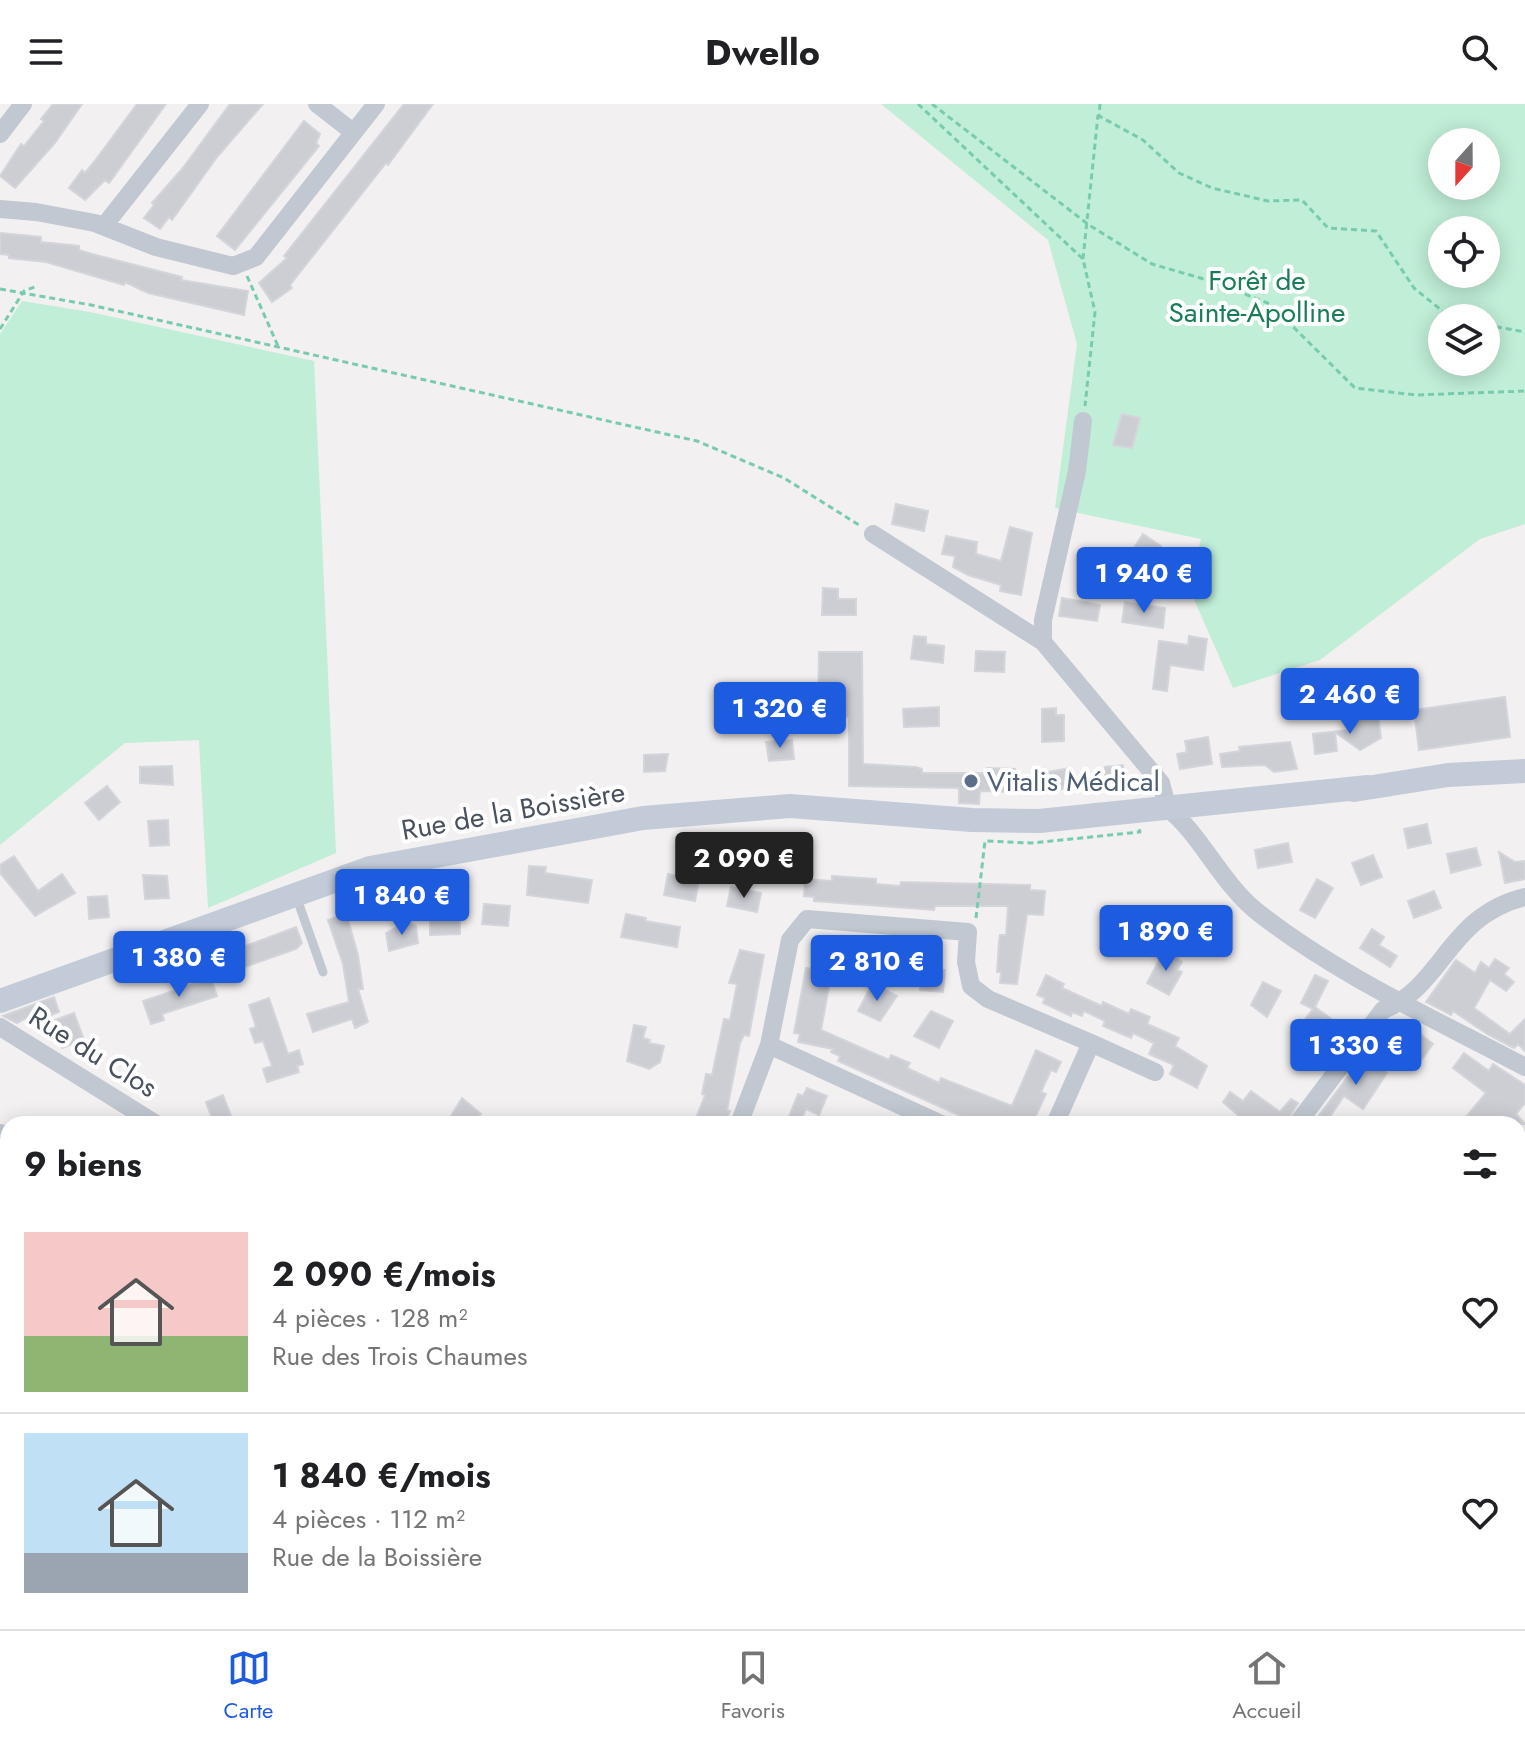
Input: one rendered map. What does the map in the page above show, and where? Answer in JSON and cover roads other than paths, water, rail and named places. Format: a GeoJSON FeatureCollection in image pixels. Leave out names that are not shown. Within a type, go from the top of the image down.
{"type":"FeatureCollection","features":[{"type":"Feature","properties":{"kind":"main road","name":"Rue de la Boissière"},"geometry":{"type":"LineString","coordinates":[[0,1001],[370,868],[643,818],[790,806],[972,820],[1039,821],[1175,814],[1448,775],[1525,771]]}},
{"type":"Feature","properties":{"kind":"main road","name":"Rue de la Boissière"},"geometry":{"type":"LineString","coordinates":[[724,810],[1016,835],[1139,824],[1175,814]]}},
{"type":"Feature","properties":{"kind":"street"},"geometry":{"type":"LineString","coordinates":[[0,134],[23,104]]}},
{"type":"Feature","properties":{"kind":"street"},"geometry":{"type":"LineString","coordinates":[[104,226],[200,104]]}},
{"type":"Feature","properties":{"kind":"street"},"geometry":{"type":"LineString","coordinates":[[317,104],[353,132]]}},
{"type":"Feature","properties":{"kind":"street"},"geometry":{"type":"LineString","coordinates":[[0,209],[36,212],[104,226],[156,247],[233,266],[242,265],[256,257],[376,104]]}},
{"type":"Feature","properties":{"kind":"street"},"geometry":{"type":"LineString","coordinates":[[1043,642],[1043,620],[1076,490],[1083,421]]}},
{"type":"Feature","properties":{"kind":"street"},"geometry":{"type":"LineString","coordinates":[[873,534],[1043,642],[1161,783],[1175,814],[1217,869],[1253,908],[1404,1002],[1525,1067]]}},
{"type":"Feature","properties":{"kind":"street"},"geometry":{"type":"LineString","coordinates":[[1303,1116],[1383,1010],[1404,1002],[1471,923],[1486,911],[1525,897]]}},
{"type":"Feature","properties":{"kind":"street"},"geometry":{"type":"LineString","coordinates":[[742,1116],[769,1045],[790,940],[807,919],[968,932],[966,962],[971,986],[988,999],[1155,1072]]}},
{"type":"Feature","properties":{"kind":"street","name":"Rue du Clos"},"geometry":{"type":"LineString","coordinates":[[0,1027],[143,1116]]}},
{"type":"Feature","properties":{"kind":"street"},"geometry":{"type":"LineString","coordinates":[[1059,1116],[1091,1043]]}},
{"type":"Feature","properties":{"kind":"street"},"geometry":{"type":"LineString","coordinates":[[769,1045],[924,1116]]}},
{"type":"Feature","properties":{"kind":"lane"},"geometry":{"type":"LineString","coordinates":[[295,894],[323,972]]}},
{"type":"Feature","properties":{"kind":"place","name":"Vitalis Médical"},"geometry":{"type":"Point","coordinates":[971,781]}},
{"type":"Feature","properties":{"kind":"park label","name":"Forêt de Sainte-Apolline"},"geometry":{"type":"Point","coordinates":[1257,296]}}]}
